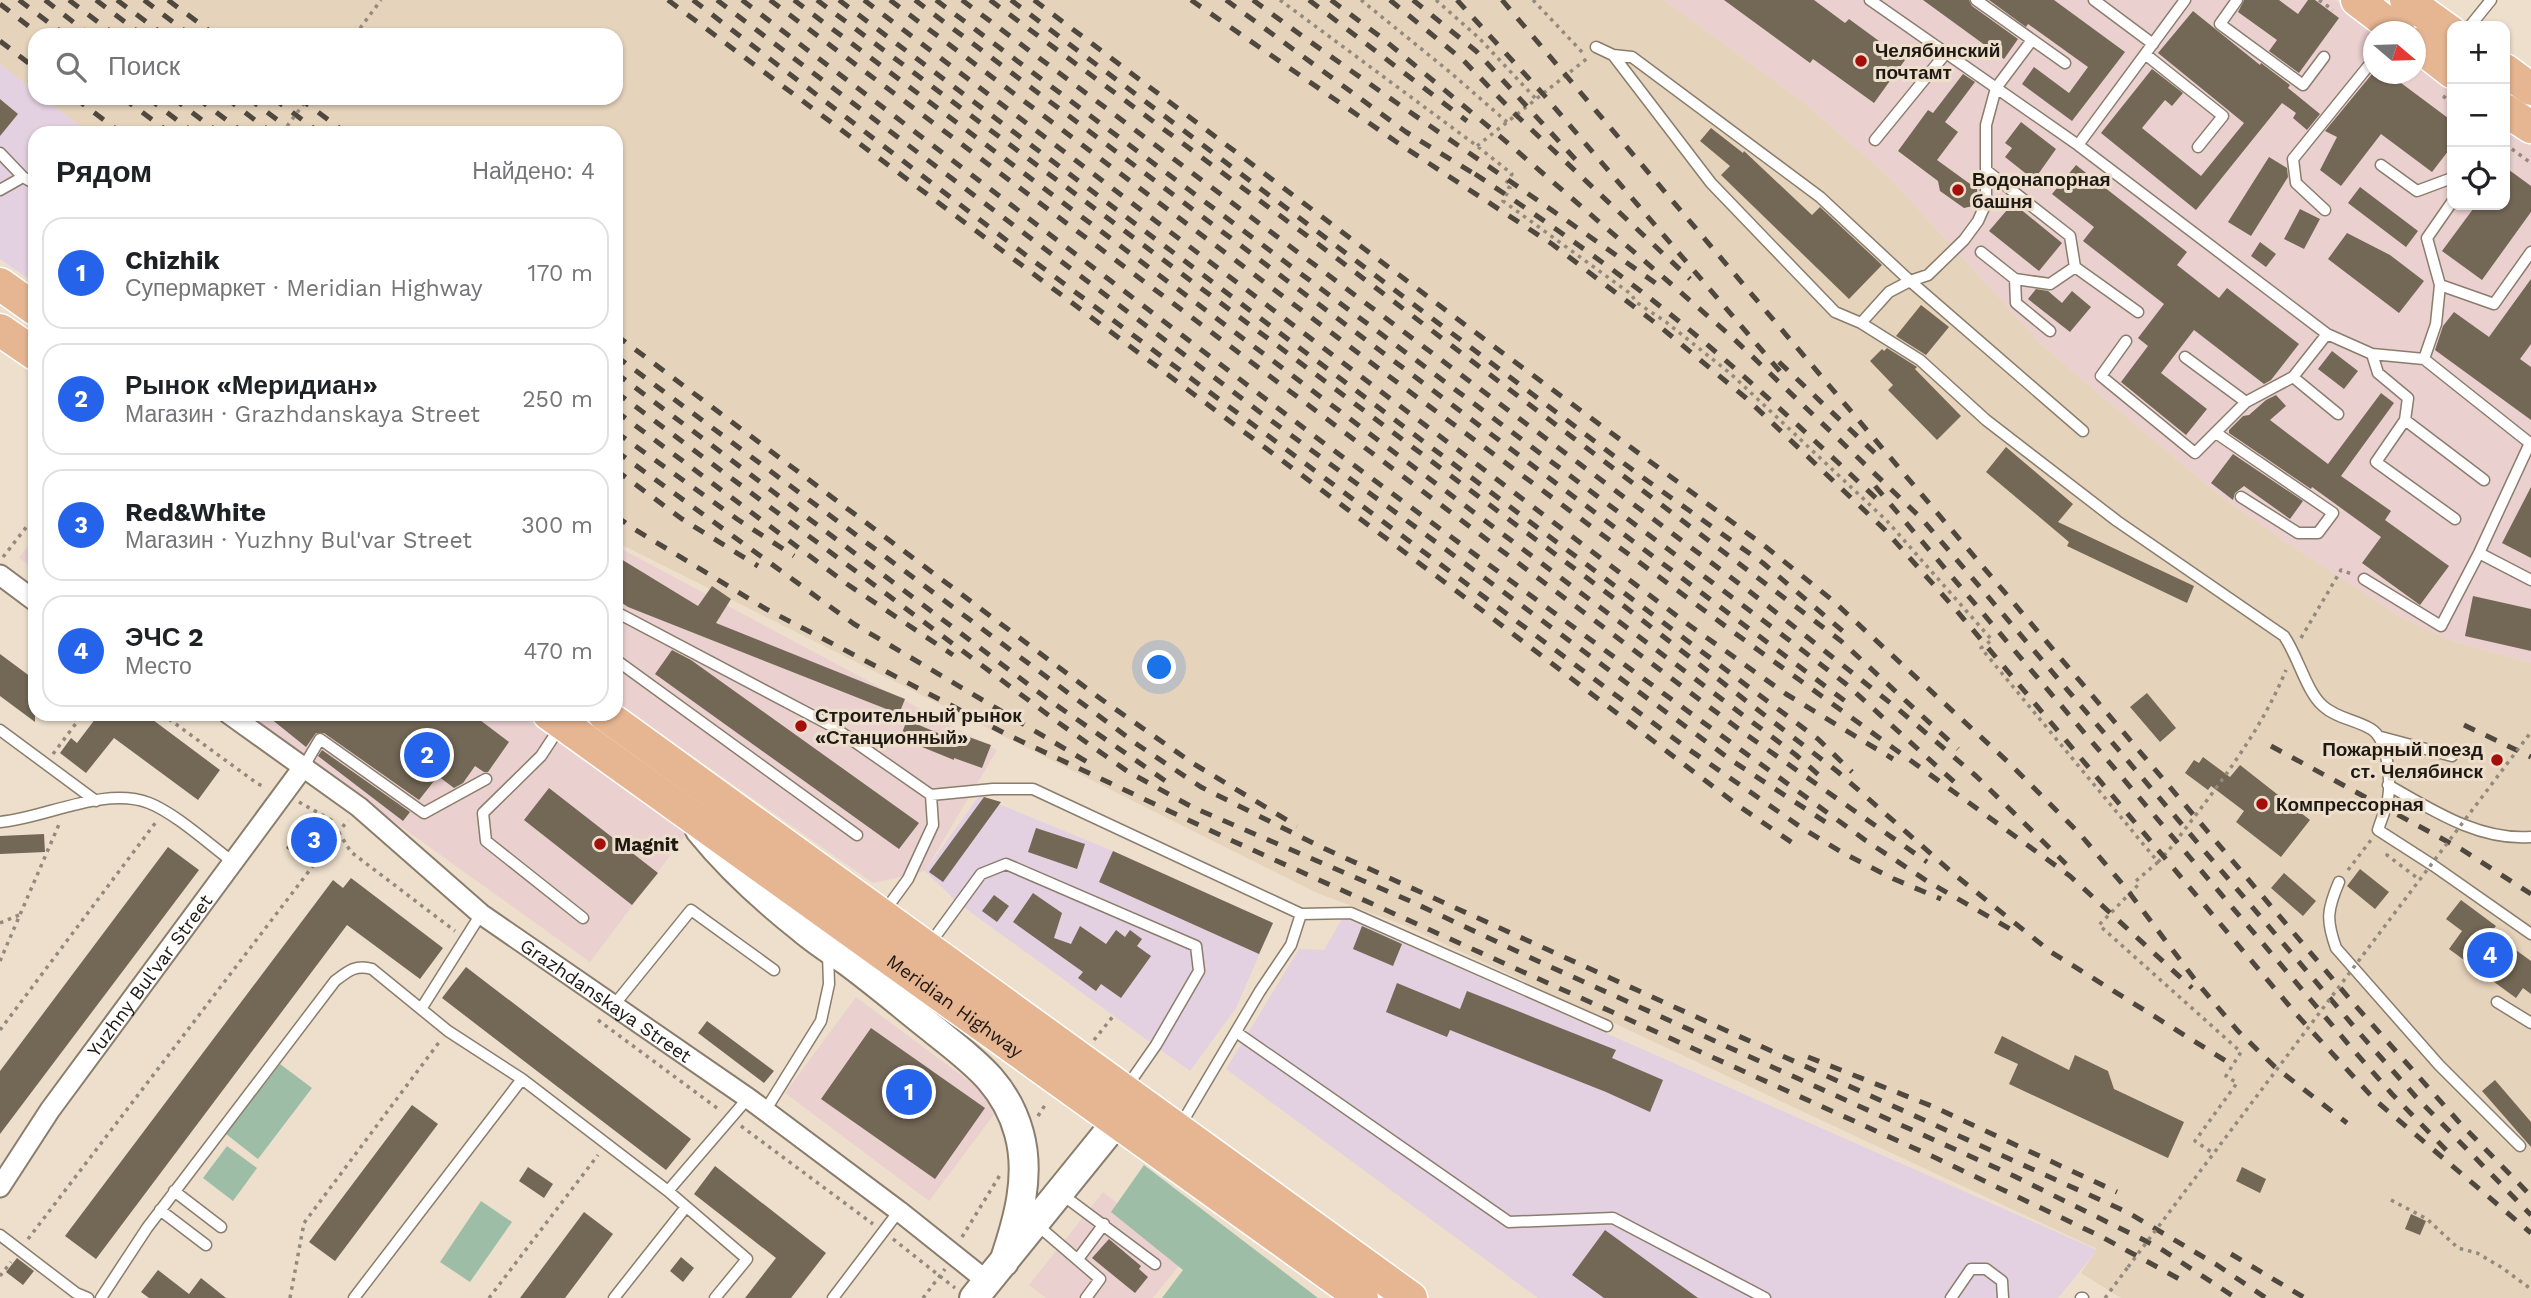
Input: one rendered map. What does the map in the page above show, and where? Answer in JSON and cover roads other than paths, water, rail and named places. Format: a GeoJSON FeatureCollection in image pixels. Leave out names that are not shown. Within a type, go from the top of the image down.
{"type":"FeatureCollection","features":[{"type":"Feature","properties":{"kind":"main road"},"geometry":{"type":"LineString","coordinates":[[2357,0],[2392,21]]}},
{"type":"Feature","properties":{"kind":"main road"},"geometry":{"type":"LineString","coordinates":[[2426,30],[2447,32]]}},
{"type":"Feature","properties":{"kind":"main road"},"geometry":{"type":"LineString","coordinates":[[2426,49],[2447,68]]}},
{"type":"Feature","properties":{"kind":"main road"},"geometry":{"type":"LineString","coordinates":[[2510,74],[2531,89]]}},
{"type":"Feature","properties":{"kind":"main road"},"geometry":{"type":"LineString","coordinates":[[0,284],[28,304]]}},
{"type":"Feature","properties":{"kind":"main road"},"geometry":{"type":"LineString","coordinates":[[0,330],[28,349]]}},
{"type":"Feature","properties":{"kind":"main road","name":"Meridian Highway"},"geometry":{"type":"LineString","coordinates":[[559,721],[688,815],[1125,1104],[1178,1130],[1410,1298]]}},
{"type":"Feature","properties":{"kind":"main road","name":"Meridian Highway"},"geometry":{"type":"LineString","coordinates":[[614,721],[927,948],[1125,1104],[1362,1298]]}},
{"type":"Feature","properties":{"kind":"street"},"geometry":{"type":"LineString","coordinates":[[0,575],[28,596]]}},
{"type":"Feature","properties":{"kind":"street","name":"Grazhdanskaya Street"},"geometry":{"type":"LineString","coordinates":[[239,721],[359,807],[481,914],[748,1098],[899,1211],[986,1286]]}},
{"type":"Feature","properties":{"kind":"street","name":"Yuzhny Bul'var Street"},"geometry":{"type":"LineString","coordinates":[[1,1182],[50,1110],[304,766]]}},
{"type":"Feature","properties":{"kind":"street"},"geometry":{"type":"LineString","coordinates":[[688,815],[726,862],[804,930],[888,992],[984,1070],[1005,1097],[1020,1134],[1024,1176],[1019,1219],[986,1286]]}},
{"type":"Feature","properties":{"kind":"street"},"geometry":{"type":"LineString","coordinates":[[986,1286],[1125,1104]]}},
{"type":"Feature","properties":{"kind":"lane"},"geometry":{"type":"LineString","coordinates":[[1870,0],[2078,145],[2327,334],[2372,354],[2424,359],[2530,443],[2480,553],[2441,625],[2364,579]]}},
{"type":"Feature","properties":{"kind":"lane"},"geometry":{"type":"LineString","coordinates":[[1976,0],[2065,64]]}},
{"type":"Feature","properties":{"kind":"lane"},"geometry":{"type":"LineString","coordinates":[[2094,0],[2153,44]]}},
{"type":"Feature","properties":{"kind":"lane"},"geometry":{"type":"LineString","coordinates":[[2078,145],[2185,0]]}},
{"type":"Feature","properties":{"kind":"lane"},"geometry":{"type":"LineString","coordinates":[[2237,0],[2220,24],[2303,85],[2324,57]]}},
{"type":"Feature","properties":{"kind":"lane"},"geometry":{"type":"LineString","coordinates":[[2474,21],[2491,0]]}},
{"type":"Feature","properties":{"kind":"lane"},"geometry":{"type":"LineString","coordinates":[[1861,323],[1889,292],[1928,275],[1964,240],[1978,221],[1986,203],[1986,125],[1996,88],[2032,40]]}},
{"type":"Feature","properties":{"kind":"lane"},"geometry":{"type":"LineString","coordinates":[[1596,47],[1613,55],[1632,57],[1808,188],[1910,281],[2083,431]]}},
{"type":"Feature","properties":{"kind":"lane"},"geometry":{"type":"LineString","coordinates":[[1875,140],[1946,53]]}},
{"type":"Feature","properties":{"kind":"lane"},"geometry":{"type":"LineString","coordinates":[[2145,54],[2223,116],[2198,147]]}},
{"type":"Feature","properties":{"kind":"lane"},"geometry":{"type":"LineString","coordinates":[[1613,55],[1711,183],[1835,312],[1861,323],[1920,360],[1986,419],[2117,521],[2284,636],[2324,708],[2372,729],[2381,737],[2452,756]]}},
{"type":"Feature","properties":{"kind":"lane"},"geometry":{"type":"LineString","coordinates":[[2325,210],[2296,183],[2293,159],[2363,72]]}},
{"type":"Feature","properties":{"kind":"lane"},"geometry":{"type":"LineString","coordinates":[[0,153],[28,180]]}},
{"type":"Feature","properties":{"kind":"lane"},"geometry":{"type":"LineString","coordinates":[[2381,164],[2417,191],[2447,180]]}},
{"type":"Feature","properties":{"kind":"lane"},"geometry":{"type":"LineString","coordinates":[[1987,171],[2070,236],[2075,267],[2138,312]]}},
{"type":"Feature","properties":{"kind":"lane"},"geometry":{"type":"LineString","coordinates":[[0,190],[23,177]]}},
{"type":"Feature","properties":{"kind":"lane"},"geometry":{"type":"LineString","coordinates":[[2424,359],[2436,324],[2440,285],[2427,238],[2447,209]]}},
{"type":"Feature","properties":{"kind":"lane"},"geometry":{"type":"LineString","coordinates":[[1981,252],[2015,279],[2050,284],[2075,267]]}},
{"type":"Feature","properties":{"kind":"lane"},"geometry":{"type":"LineString","coordinates":[[2440,285],[2494,304],[2531,253]]}},
{"type":"Feature","properties":{"kind":"lane"},"geometry":{"type":"LineString","coordinates":[[2015,279],[2016,303],[2050,331]]}},
{"type":"Feature","properties":{"kind":"lane"},"geometry":{"type":"LineString","coordinates":[[2126,341],[2101,376],[2195,453],[2246,402],[2293,377],[2327,334]]}},
{"type":"Feature","properties":{"kind":"lane"},"geometry":{"type":"LineString","coordinates":[[2372,354],[2378,373],[2408,398],[2405,420],[2376,462],[2455,519]]}},
{"type":"Feature","properties":{"kind":"lane"},"geometry":{"type":"LineString","coordinates":[[2185,357],[2246,402]]}},
{"type":"Feature","properties":{"kind":"lane"},"geometry":{"type":"LineString","coordinates":[[2293,377],[2338,414]]}},
{"type":"Feature","properties":{"kind":"lane"},"geometry":{"type":"LineString","coordinates":[[2405,420],[2484,480]]}},
{"type":"Feature","properties":{"kind":"lane"},"geometry":{"type":"LineString","coordinates":[[2216,433],[2333,513],[2318,533],[2298,533],[2241,497]]}},
{"type":"Feature","properties":{"kind":"lane"},"geometry":{"type":"LineString","coordinates":[[2480,553],[2531,580]]}},
{"type":"Feature","properties":{"kind":"lane"},"geometry":{"type":"LineString","coordinates":[[623,616],[832,726],[931,795],[993,789],[1033,789],[1301,914],[1351,913],[1607,1026]]}},
{"type":"Feature","properties":{"kind":"lane"},"geometry":{"type":"LineString","coordinates":[[623,665],[857,835]]}},
{"type":"Feature","properties":{"kind":"lane"},"geometry":{"type":"LineString","coordinates":[[555,721],[541,756],[483,813],[486,841],[583,918]]}},
{"type":"Feature","properties":{"kind":"lane"},"geometry":{"type":"LineString","coordinates":[[0,730],[96,801]]}},
{"type":"Feature","properties":{"kind":"lane"},"geometry":{"type":"LineString","coordinates":[[2381,737],[2385,750],[2388,799],[2378,830],[2531,934]]}},
{"type":"Feature","properties":{"kind":"lane"},"geometry":{"type":"LineString","coordinates":[[304,766],[320,739],[424,813],[486,779]]}},
{"type":"Feature","properties":{"kind":"lane"},"geometry":{"type":"LineString","coordinates":[[2388,785],[2452,821],[2510,839],[2531,837]]}},
{"type":"Feature","properties":{"kind":"lane"},"geometry":{"type":"LineString","coordinates":[[882,916],[908,879],[933,825],[931,795]]}},
{"type":"Feature","properties":{"kind":"lane"},"geometry":{"type":"LineString","coordinates":[[0,814],[5,822],[96,801],[121,799],[148,802],[233,862]]}},
{"type":"Feature","properties":{"kind":"lane"},"geometry":{"type":"LineString","coordinates":[[927,948],[981,874],[1006,864],[1196,946],[1199,971],[1125,1104]]}},
{"type":"Feature","properties":{"kind":"lane"},"geometry":{"type":"LineString","coordinates":[[2339,882],[2329,906],[2328,927],[2336,948],[2439,1065],[2520,1146]]}},
{"type":"Feature","properties":{"kind":"lane"},"geometry":{"type":"LineString","coordinates":[[614,1005],[691,910],[774,970]]}},
{"type":"Feature","properties":{"kind":"lane"},"geometry":{"type":"LineString","coordinates":[[421,1009],[481,914]]}},
{"type":"Feature","properties":{"kind":"lane"},"geometry":{"type":"LineString","coordinates":[[1178,1130],[1291,945],[1301,914]]}},
{"type":"Feature","properties":{"kind":"lane"},"geometry":{"type":"LineString","coordinates":[[765,1111],[821,1021],[829,984],[827,947]]}},
{"type":"Feature","properties":{"kind":"lane"},"geometry":{"type":"LineString","coordinates":[[101,1298],[174,1191],[335,981],[349,970],[361,966],[372,969],[448,1031],[522,1079],[668,1191],[747,1259],[716,1298]]}},
{"type":"Feature","properties":{"kind":"lane"},"geometry":{"type":"LineString","coordinates":[[2497,1002],[2531,1023]]}},
{"type":"Feature","properties":{"kind":"lane"},"geometry":{"type":"LineString","coordinates":[[1236,1032],[1509,1222],[1613,1219],[1765,1298]]}},
{"type":"Feature","properties":{"kind":"lane"},"geometry":{"type":"LineString","coordinates":[[354,1298],[522,1079]]}},
{"type":"Feature","properties":{"kind":"lane"},"geometry":{"type":"LineString","coordinates":[[668,1191],[748,1098]]}},
{"type":"Feature","properties":{"kind":"lane"},"geometry":{"type":"LineString","coordinates":[[174,1191],[221,1227]]}},
{"type":"Feature","properties":{"kind":"lane"},"geometry":{"type":"LineString","coordinates":[[1060,1192],[1155,1264]]}},
{"type":"Feature","properties":{"kind":"lane"},"geometry":{"type":"LineString","coordinates":[[614,1298],[686,1207]]}},
{"type":"Feature","properties":{"kind":"lane"},"geometry":{"type":"LineString","coordinates":[[160,1210],[206,1245]]}},
{"type":"Feature","properties":{"kind":"lane"},"geometry":{"type":"LineString","coordinates":[[833,1298],[899,1211]]}},
{"type":"Feature","properties":{"kind":"lane"},"geometry":{"type":"LineString","coordinates":[[1035,1223],[1100,1279],[1086,1298]]}},
{"type":"Feature","properties":{"kind":"lane"},"geometry":{"type":"LineString","coordinates":[[1078,1259],[1104,1224]]}},
{"type":"Feature","properties":{"kind":"lane"},"geometry":{"type":"LineString","coordinates":[[0,1235],[76,1293],[88,1298]]}},
{"type":"Feature","properties":{"kind":"lane"},"geometry":{"type":"LineString","coordinates":[[1951,1298],[1970,1269],[1986,1269],[2002,1281],[2003,1298]]}},
{"type":"Feature","properties":{"kind":"railway"},"geometry":{"type":"LineString","coordinates":[[19,0],[56,28]]}},
{"type":"Feature","properties":{"kind":"railway"},"geometry":{"type":"LineString","coordinates":[[45,0],[81,28]]}},
{"type":"Feature","properties":{"kind":"railway"},"geometry":{"type":"LineString","coordinates":[[69,0],[106,28]]}},
{"type":"Feature","properties":{"kind":"railway"},"geometry":{"type":"LineString","coordinates":[[96,0],[133,28]]}},
{"type":"Feature","properties":{"kind":"railway"},"geometry":{"type":"LineString","coordinates":[[117,0],[155,28]]}},
{"type":"Feature","properties":{"kind":"railway"},"geometry":{"type":"LineString","coordinates":[[144,0],[181,28]]}},
{"type":"Feature","properties":{"kind":"railway"},"geometry":{"type":"LineString","coordinates":[[168,0],[206,28]]}},
{"type":"Feature","properties":{"kind":"railway"},"geometry":{"type":"LineString","coordinates":[[668,0],[1736,804],[1794,844]]}},
{"type":"Feature","properties":{"kind":"railway"},"geometry":{"type":"LineString","coordinates":[[693,0],[1031,259],[1684,746],[1802,828],[1843,853],[1941,899]]}},
{"type":"Feature","properties":{"kind":"railway"},"geometry":{"type":"LineString","coordinates":[[717,0],[1261,413],[1731,760],[1827,823]]}},
{"type":"Feature","properties":{"kind":"railway"},"geometry":{"type":"LineString","coordinates":[[742,0],[1317,438],[1667,696],[1865,840],[1927,881],[2017,933]]}},
{"type":"Feature","properties":{"kind":"railway"},"geometry":{"type":"LineString","coordinates":[[770,0],[1744,733],[1927,862]]}},
{"type":"Feature","properties":{"kind":"railway"},"geometry":{"type":"LineString","coordinates":[[794,0],[1796,755],[1821,777]]}},
{"type":"Feature","properties":{"kind":"railway"},"geometry":{"type":"LineString","coordinates":[[817,0],[1611,596],[1838,772],[1955,875],[2051,952],[2226,1061]]}},
{"type":"Feature","properties":{"kind":"railway"},"geometry":{"type":"LineString","coordinates":[[839,0],[1818,739],[1852,772]]}},
{"type":"Feature","properties":{"kind":"railway"},"geometry":{"type":"LineString","coordinates":[[864,0],[1689,625],[1786,694],[1893,759]]}},
{"type":"Feature","properties":{"kind":"railway"},"geometry":{"type":"LineString","coordinates":[[890,0],[1736,634],[2070,876],[2192,988]]}},
{"type":"Feature","properties":{"kind":"railway"},"geometry":{"type":"LineString","coordinates":[[915,0],[1849,704]]}},
{"type":"Feature","properties":{"kind":"railway"},"geometry":{"type":"LineString","coordinates":[[936,0],[1793,643],[1846,684],[1962,789]]}},
{"type":"Feature","properties":{"kind":"railway"},"geometry":{"type":"LineString","coordinates":[[962,0],[1749,591],[1898,709],[1976,776],[2066,864]]}},
{"type":"Feature","properties":{"kind":"railway"},"geometry":{"type":"LineString","coordinates":[[990,0],[1306,235],[1841,641],[1958,749]]}},
{"type":"Feature","properties":{"kind":"railway"},"geometry":{"type":"LineString","coordinates":[[1011,0],[1642,477],[1763,563],[1845,633]]}},
{"type":"Feature","properties":{"kind":"railway"},"geometry":{"type":"LineString","coordinates":[[1034,0],[1496,348],[1766,547],[1831,599],[2007,761],[2079,833],[2238,1031],[2275,1067],[2347,1123]]}},
{"type":"Feature","properties":{"kind":"railway"},"geometry":{"type":"LineString","coordinates":[[1191,0],[1398,143],[1552,244],[1658,325],[1746,398],[1884,529],[1957,611],[2297,1015],[2375,1100],[2531,1233]]}},
{"type":"Feature","properties":{"kind":"railway"},"geometry":{"type":"LineString","coordinates":[[1226,0],[1406,132],[1481,178]]}},
{"type":"Feature","properties":{"kind":"railway"},"geometry":{"type":"LineString","coordinates":[[1253,0],[1665,290]]}},
{"type":"Feature","properties":{"kind":"railway"},"geometry":{"type":"LineString","coordinates":[[1309,0],[1467,121]]}},
{"type":"Feature","properties":{"kind":"railway"},"geometry":{"type":"LineString","coordinates":[[1331,0],[1382,38],[1495,132],[1733,338],[1922,519],[2362,1036],[2416,1097],[2531,1215]]}},
{"type":"Feature","properties":{"kind":"railway"},"geometry":{"type":"LineString","coordinates":[[1390,0],[1464,61],[1516,115],[1690,279]]}},
{"type":"Feature","properties":{"kind":"railway"},"geometry":{"type":"LineString","coordinates":[[1413,0],[1476,51],[1576,160]]}},
{"type":"Feature","properties":{"kind":"railway"},"geometry":{"type":"LineString","coordinates":[[1457,0],[1543,94],[1783,375]]}},
{"type":"Feature","properties":{"kind":"railway"},"geometry":{"type":"LineString","coordinates":[[1502,0],[2354,1004],[2458,1121],[2531,1196]]}},
{"type":"Feature","properties":{"kind":"railway"},"geometry":{"type":"LineString","coordinates":[[0,4],[31,28]]}},
{"type":"Feature","properties":{"kind":"railway"},"geometry":{"type":"LineString","coordinates":[[0,41],[28,63]]}},
{"type":"Feature","properties":{"kind":"railway"},"geometry":{"type":"LineString","coordinates":[[84,105],[112,126]]}},
{"type":"Feature","properties":{"kind":"railway"},"geometry":{"type":"LineString","coordinates":[[132,105],[161,126]]}},
{"type":"Feature","properties":{"kind":"railway"},"geometry":{"type":"LineString","coordinates":[[157,105],[185,126]]}},
{"type":"Feature","properties":{"kind":"railway"},"geometry":{"type":"LineString","coordinates":[[182,105],[210,126]]}},
{"type":"Feature","properties":{"kind":"railway"},"geometry":{"type":"LineString","coordinates":[[206,105],[235,126]]}},
{"type":"Feature","properties":{"kind":"railway"},"geometry":{"type":"LineString","coordinates":[[235,105],[263,126]]}},
{"type":"Feature","properties":{"kind":"railway"},"geometry":{"type":"LineString","coordinates":[[257,105],[286,126]]}},
{"type":"Feature","properties":{"kind":"railway"},"geometry":{"type":"LineString","coordinates":[[282,105],[311,126]]}},
{"type":"Feature","properties":{"kind":"railway"},"geometry":{"type":"LineString","coordinates":[[308,105],[337,126]]}},
{"type":"Feature","properties":{"kind":"railway"},"geometry":{"type":"LineString","coordinates":[[1475,174],[1582,248],[1686,327],[1879,501]]}},
{"type":"Feature","properties":{"kind":"railway"},"geometry":{"type":"LineString","coordinates":[[623,340],[1101,699],[1194,764],[1297,826]]}},
{"type":"Feature","properties":{"kind":"railway"},"geometry":{"type":"LineString","coordinates":[[623,361],[1138,745],[1201,787],[1321,847],[2127,1212],[2217,1265],[2266,1298]]}},
{"type":"Feature","properties":{"kind":"railway"},"geometry":{"type":"LineString","coordinates":[[1779,362],[1878,456]]}},
{"type":"Feature","properties":{"kind":"railway"},"geometry":{"type":"LineString","coordinates":[[623,378],[1049,700],[1167,782]]}},
{"type":"Feature","properties":{"kind":"railway"},"geometry":{"type":"LineString","coordinates":[[623,397],[1127,771],[1192,807],[1410,901],[2014,1176],[2158,1247],[2236,1298]]}},
{"type":"Feature","properties":{"kind":"railway"},"geometry":{"type":"LineString","coordinates":[[623,416],[847,584],[953,655]]}},
{"type":"Feature","properties":{"kind":"railway"},"geometry":{"type":"LineString","coordinates":[[623,437],[737,519],[794,556]]}},
{"type":"Feature","properties":{"kind":"railway"},"geometry":{"type":"LineString","coordinates":[[623,456],[854,624],[1089,763]]}},
{"type":"Feature","properties":{"kind":"railway"},"geometry":{"type":"LineString","coordinates":[[623,475],[682,519],[758,566]]}},
{"type":"Feature","properties":{"kind":"railway"},"geometry":{"type":"LineString","coordinates":[[1875,486],[2349,1045],[2450,1154]]}},
{"type":"Feature","properties":{"kind":"railway"},"geometry":{"type":"LineString","coordinates":[[623,521],[766,609],[1006,734],[1235,842],[1936,1158],[2102,1237],[2183,1281]]}},
{"type":"Feature","properties":{"kind":"railway"},"geometry":{"type":"LineString","coordinates":[[2464,725],[2531,757]]}},
{"type":"Feature","properties":{"kind":"railway"},"geometry":{"type":"LineString","coordinates":[[2271,746],[2461,849],[2531,894]]}},
{"type":"Feature","properties":{"kind":"railway"},"geometry":{"type":"LineString","coordinates":[[1808,1057],[1934,1107],[2117,1192]]}},
{"type":"Feature","properties":{"kind":"railway"},"geometry":{"type":"LineString","coordinates":[[2231,1254],[2305,1298]]}},
{"type":"Feature","properties":{"kind":"place","name":"Челябинский почтамт"},"geometry":{"type":"Point","coordinates":[1861,61]}},
{"type":"Feature","properties":{"kind":"place","name":"Водонапорная башня"},"geometry":{"type":"Point","coordinates":[1958,190]}},
{"type":"Feature","properties":{"kind":"place","name":"Строительный рынок «Станционный»"},"geometry":{"type":"Point","coordinates":[801,726]}},
{"type":"Feature","properties":{"kind":"place","name":"Рынок «Меридиан»"},"geometry":{"type":"Point","coordinates":[427,755]}},
{"type":"Feature","properties":{"kind":"place","name":"Пожарный поезд ст. Челябинск"},"geometry":{"type":"Point","coordinates":[2497,760]}},
{"type":"Feature","properties":{"kind":"place","name":"Компрессорная"},"geometry":{"type":"Point","coordinates":[2262,804]}},
{"type":"Feature","properties":{"kind":"place","name":"Red&White"},"geometry":{"type":"Point","coordinates":[314,840]}},
{"type":"Feature","properties":{"kind":"place","name":"Magnit"},"geometry":{"type":"Point","coordinates":[600,844]}},
{"type":"Feature","properties":{"kind":"place","name":"ЭЧС 2"},"geometry":{"type":"Point","coordinates":[2490,955]}},
{"type":"Feature","properties":{"kind":"place","name":"Chizhik"},"geometry":{"type":"Point","coordinates":[909,1092]}}]}
